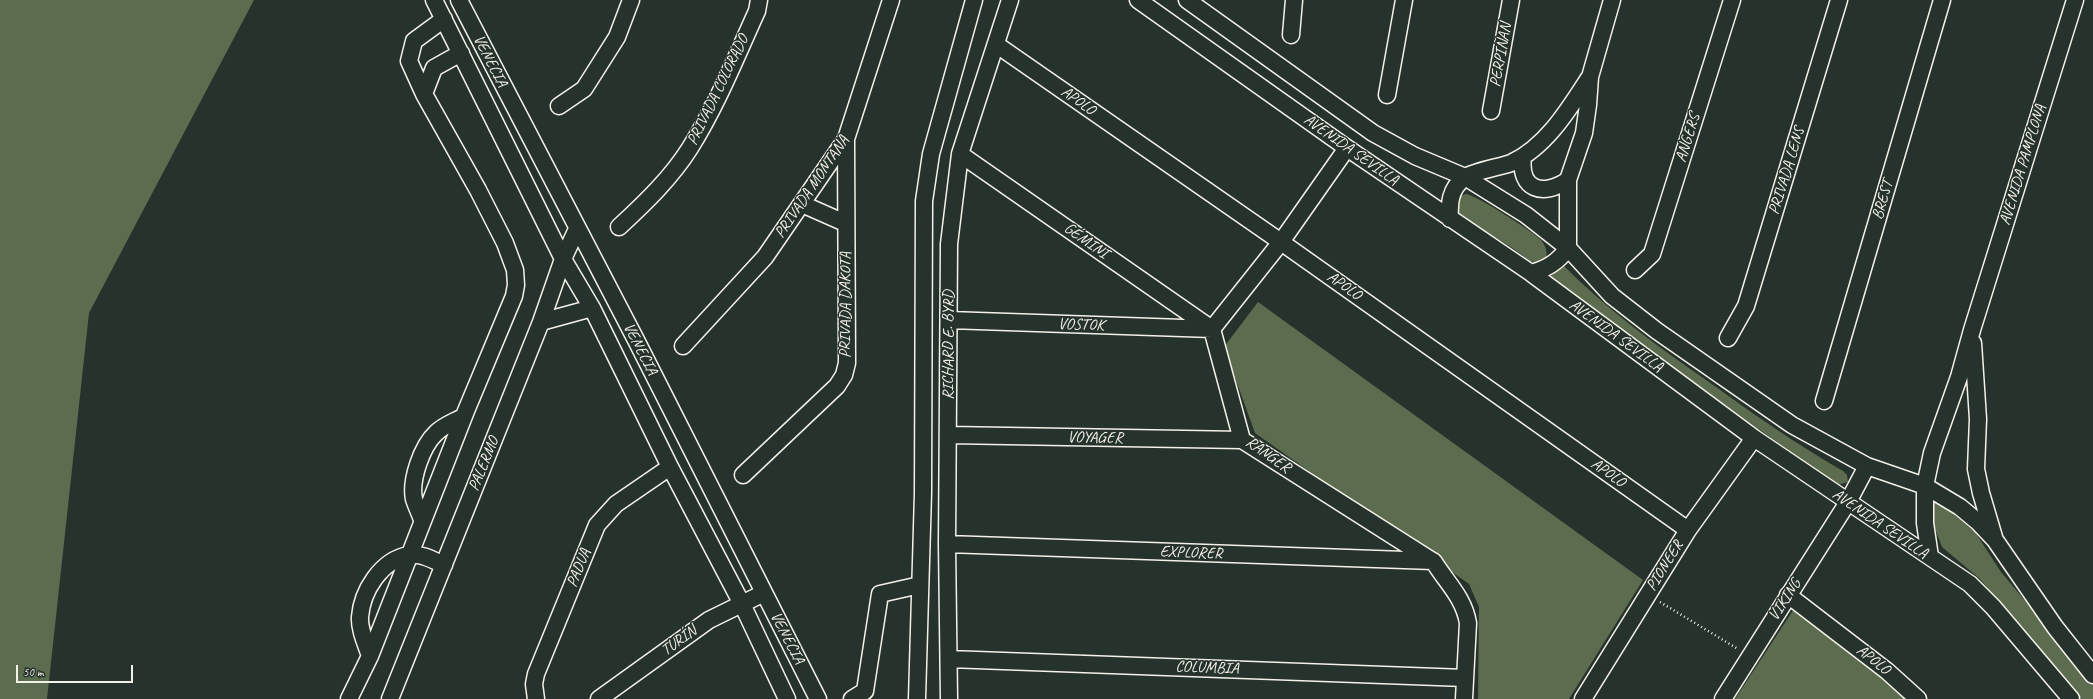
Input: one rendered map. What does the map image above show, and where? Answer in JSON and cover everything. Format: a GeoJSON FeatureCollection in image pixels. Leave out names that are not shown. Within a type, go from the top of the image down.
{"type":"FeatureCollection","features":[{"type":"Feature","properties":{"kind":"street","name":"VENECIA"},"geometry":{"type":"LineString","coordinates":[[434,0],[563,259],[592,308],[670,467],[742,604],[787,699]]}},
{"type":"Feature","properties":{"kind":"street","name":"VENECIA"},"geometry":{"type":"LineString","coordinates":[[458,0],[636,340],[818,699]]}},
{"type":"Feature","properties":{"kind":"street"},"geometry":{"type":"LineString","coordinates":[[558,106],[584,89],[617,37],[631,0]]}},
{"type":"Feature","properties":{"kind":"street","name":"PRIVADA COLORADO"},"geometry":{"type":"LineString","coordinates":[[619,227],[654,195],[690,149],[723,87],[756,11],[759,0]]}},
{"type":"Feature","properties":{"kind":"street","name":"PRIVADA MONTANA"},"geometry":{"type":"LineString","coordinates":[[683,346],[765,257],[846,139],[891,0]]}},
{"type":"Feature","properties":{"kind":"street","name":"RICHARD E. BYRD"},"geometry":{"type":"LineString","coordinates":[[917,699],[923,493],[924,201],[931,154],[974,0]]}},
{"type":"Feature","properties":{"kind":"street","name":"RICHARD E. BYRD"},"geometry":{"type":"LineString","coordinates":[[949,699],[947,544],[950,320],[949,244],[960,154],[997,45],[1010,0]]}},
{"type":"Feature","properties":{"kind":"street","name":"AVENIDA SEVILLA"},"geometry":{"type":"LineString","coordinates":[[1138,0],[1347,148],[1531,273],[1754,438],[1970,584],[1993,607],[2071,699]]}},
{"type":"Feature","properties":{"kind":"street","name":"AVENIDA SEVILLA"},"geometry":{"type":"LineString","coordinates":[[1187,0],[1373,133],[1415,156],[1465,177],[1526,216],[1568,248],[1612,296],[1657,331],[1792,425],[1867,466],[1925,486],[1960,507],[1978,522],[1995,540],[2055,627],[2093,675]]}},
{"type":"Feature","properties":{"kind":"street"},"geometry":{"type":"LineString","coordinates":[[1291,35],[1294,0]]}},
{"type":"Feature","properties":{"kind":"street"},"geometry":{"type":"LineString","coordinates":[[1387,95],[1404,0]]}},
{"type":"Feature","properties":{"kind":"street","name":"PERPIÑAN"},"geometry":{"type":"LineString","coordinates":[[1491,111],[1510,0]]}},
{"type":"Feature","properties":{"kind":"street"},"geometry":{"type":"LineString","coordinates":[[1531,273],[1542,270],[1555,262],[1568,248],[1568,180],[1584,133],[1590,77],[1612,0]]}},
{"type":"Feature","properties":{"kind":"street","name":"ANGERS"},"geometry":{"type":"LineString","coordinates":[[1635,270],[1652,254],[1732,0]]}},
{"type":"Feature","properties":{"kind":"street","name":"PRIVADA LENS"},"geometry":{"type":"LineString","coordinates":[[1728,338],[1746,306],[1839,0]]}},
{"type":"Feature","properties":{"kind":"street","name":"BREST"},"geometry":{"type":"LineString","coordinates":[[1824,401],[1942,0]]}},
{"type":"Feature","properties":{"kind":"street","name":"AVENIDA PAMPLONA"},"geometry":{"type":"LineString","coordinates":[[1930,557],[1925,523],[1925,486],[1932,453],[1959,377],[1972,330],[2075,0]]}},
{"type":"Feature","properties":{"kind":"street"},"geometry":{"type":"LineString","coordinates":[[349,699],[370,656],[463,417],[514,296],[515,270],[505,243],[478,190],[424,94],[409,61],[414,41],[444,19]]}},
{"type":"Feature","properties":{"kind":"street","name":"APOLO"},"geometry":{"type":"LineString","coordinates":[[997,45],[1281,242],[1688,530]]}},
{"type":"Feature","properties":{"kind":"street"},"geometry":{"type":"LineString","coordinates":[[424,94],[434,68],[461,53]]}},
{"type":"Feature","properties":{"kind":"street"},"geometry":{"type":"LineString","coordinates":[[1450,219],[1449,207],[1451,196],[1455,188],[1465,177],[1494,169],[1523,157],[1563,118],[1590,77]]}},
{"type":"Feature","properties":{"kind":"street","name":"PRIVADA DAKOTA"},"geometry":{"type":"LineString","coordinates":[[743,476],[837,386],[844,375],[847,363],[845,223],[846,139]]}},
{"type":"Feature","properties":{"kind":"street"},"geometry":{"type":"LineString","coordinates":[[1212,329],[1281,242],[1347,148]]}},
{"type":"Feature","properties":{"kind":"street","name":"GÉMINI"},"geometry":{"type":"LineString","coordinates":[[960,154],[1212,329]]}},
{"type":"Feature","properties":{"kind":"street"},"geometry":{"type":"LineString","coordinates":[[1523,157],[1524,175],[1534,187],[1542,190],[1551,190],[1568,180]]}},
{"type":"Feature","properties":{"kind":"street"},"geometry":{"type":"LineString","coordinates":[[802,204],[845,223]]}},
{"type":"Feature","properties":{"kind":"street","name":"PALERMO"},"geometry":{"type":"LineString","coordinates":[[390,699],[541,322],[563,259],[577,229]]}},
{"type":"Feature","properties":{"kind":"street"},"geometry":{"type":"LineString","coordinates":[[541,322],[592,308]]}},
{"type":"Feature","properties":{"kind":"street","name":"VOSTOK"},"geometry":{"type":"LineString","coordinates":[[950,320],[1212,329]]}},
{"type":"Feature","properties":{"kind":"street","name":"RANGER"},"geometry":{"type":"LineString","coordinates":[[1212,329],[1242,440],[1434,562],[1460,598],[1468,623],[1464,699]]}},
{"type":"Feature","properties":{"kind":"street","name":"AVENIDA PAMPLONA"},"geometry":{"type":"LineString","coordinates":[[1972,330],[1978,419],[1976,469],[1981,493],[1995,540]]}},
{"type":"Feature","properties":{"kind":"street"},"geometry":{"type":"LineString","coordinates":[[422,520],[414,499],[413,484],[416,467],[435,433],[448,424],[463,417]]}},
{"type":"Feature","properties":{"kind":"street","name":"VOYAGER"},"geometry":{"type":"LineString","coordinates":[[949,435],[1242,440]]}},
{"type":"Feature","properties":{"kind":"street","name":"PIONEER"},"geometry":{"type":"LineString","coordinates":[[1583,699],[1688,530],[1754,438]]}},
{"type":"Feature","properties":{"kind":"street","name":"VIKING"},"geometry":{"type":"LineString","coordinates":[[1723,699],[1848,502],[1867,466]]}},
{"type":"Feature","properties":{"kind":"street","name":"PADUA"},"geometry":{"type":"LineString","coordinates":[[536,699],[534,684],[536,674],[597,525],[616,504],[670,467]]}},
{"type":"Feature","properties":{"kind":"street","name":"EXPLORER"},"geometry":{"type":"LineString","coordinates":[[947,544],[1434,562]]}},
{"type":"Feature","properties":{"kind":"street"},"geometry":{"type":"LineString","coordinates":[[370,656],[360,617],[370,585],[382,568],[409,555],[422,556],[444,565]]}},
{"type":"Feature","properties":{"kind":"street"},"geometry":{"type":"LineString","coordinates":[[852,699],[865,691],[880,594],[920,585]]}},
{"type":"Feature","properties":{"kind":"street","name":"TURÍN"},"geometry":{"type":"LineString","coordinates":[[599,699],[709,620],[764,593]]}},
{"type":"Feature","properties":{"kind":"street","name":"APOLO"},"geometry":{"type":"LineString","coordinates":[[1788,595],[1887,671],[1918,699]]}},
{"type":"Feature","properties":{"kind":"street","name":"COLUMBIA"},"geometry":{"type":"LineString","coordinates":[[949,659],[1465,678]]}},
{"type":"Feature","properties":{"kind":"path"},"geometry":{"type":"LineString","coordinates":[[1648,594],[1750,656]]}},
{"type":"Feature","properties":{"kind":"green space"},"geometry":{"type":"Polygon","coordinates":[[[0,0],[254,0],[89,313],[47,699],[0,699],[0,0]]]}},
{"type":"Feature","properties":{"kind":"green space"},"geometry":{"type":"Polygon","coordinates":[[[1466,194],[1493,207],[1536,236],[1545,246],[1547,253],[1546,257],[1535,262],[1530,261],[1503,242],[1455,213],[1460,196],[1466,194]]]}},
{"type":"Feature","properties":{"kind":"green space"},"geometry":{"type":"Polygon","coordinates":[[[1562,264],[1614,312],[1651,341],[1774,428],[1843,471],[1847,475],[1848,482],[1837,485],[1549,279],[1562,264]]]}},
{"type":"Feature","properties":{"kind":"green space"},"geometry":{"type":"Polygon","coordinates":[[[1258,302],[1643,580],[1569,699],[1478,699],[1479,607],[1469,584],[1255,433],[1224,347],[1258,302]]]}},
{"type":"Feature","properties":{"kind":"green space"},"geometry":{"type":"Polygon","coordinates":[[[1933,497],[1975,532],[2001,572],[2093,682],[2093,699],[2081,699],[1980,579],[1942,547],[1930,516],[1933,497]]]}},
{"type":"Feature","properties":{"kind":"green space"},"geometry":{"type":"Polygon","coordinates":[[[1794,609],[1898,687],[1909,699],[1735,699],[1794,609]]]}}]}
